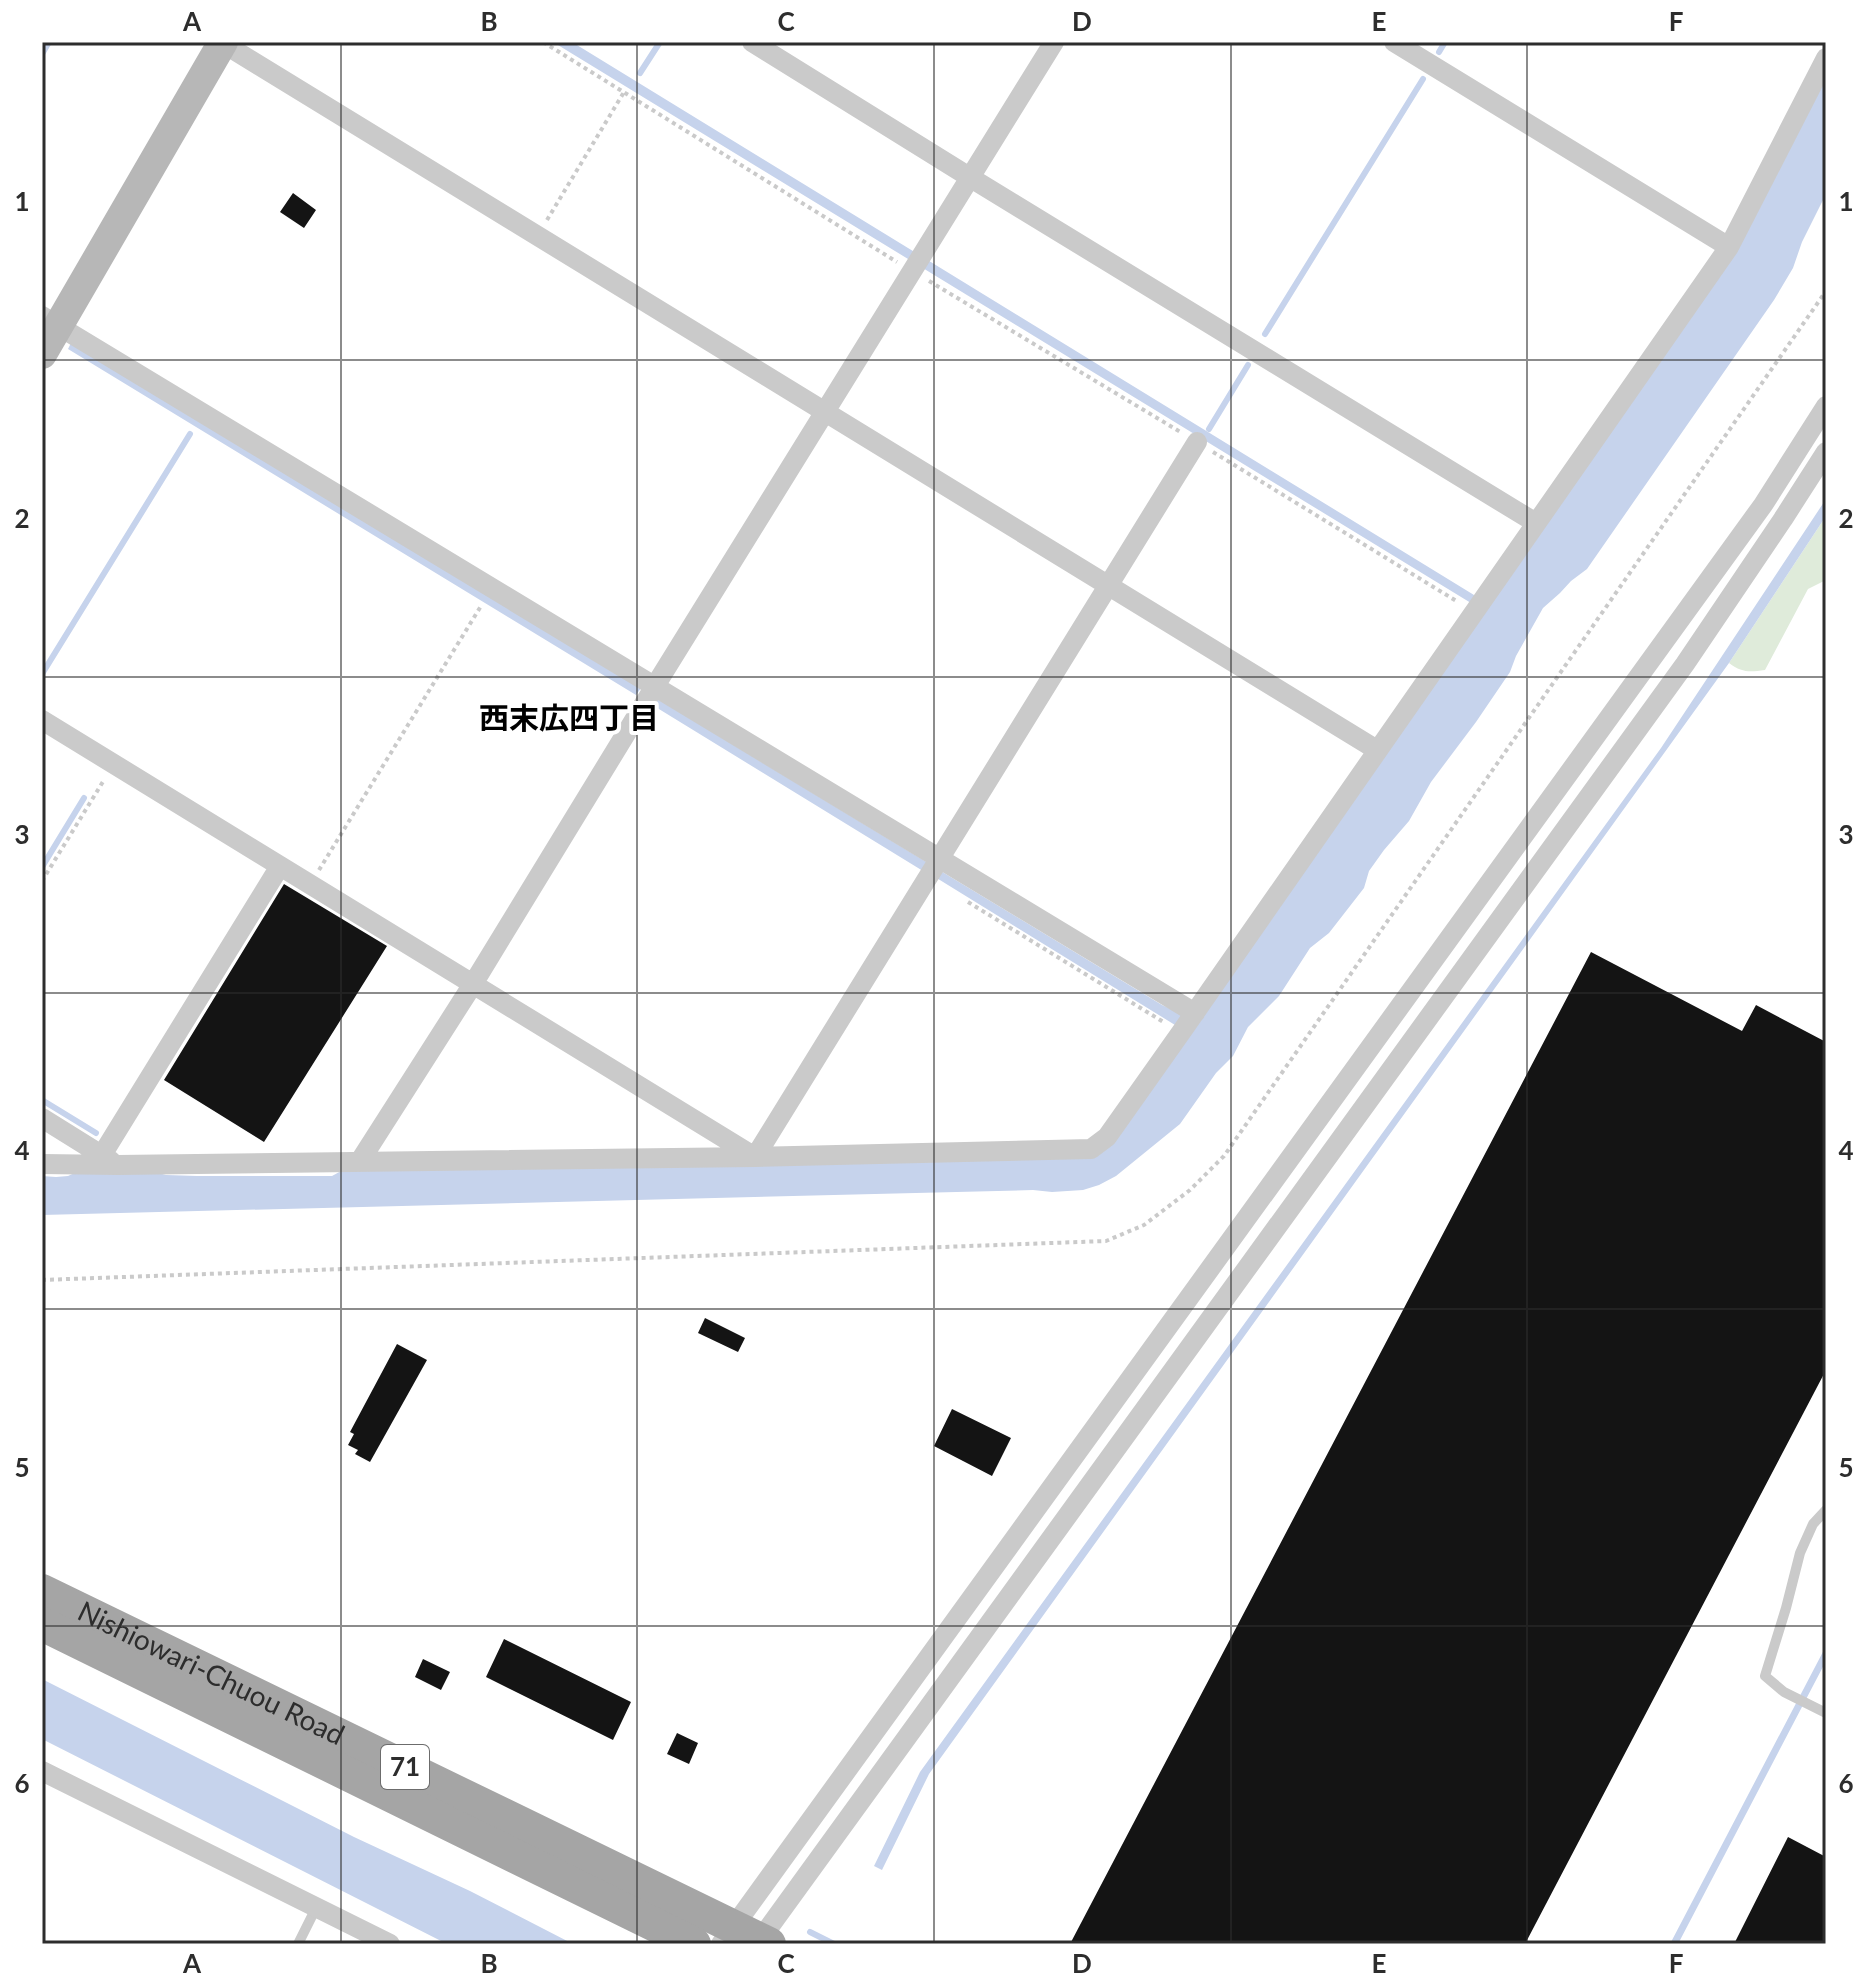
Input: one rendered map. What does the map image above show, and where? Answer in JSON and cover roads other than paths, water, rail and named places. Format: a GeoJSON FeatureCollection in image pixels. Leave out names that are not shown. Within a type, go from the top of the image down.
{"type":"FeatureCollection","features":[{"type":"Feature","properties":{"kind":"main road"},"geometry":{"type":"LineString","coordinates":[[42,354],[50,321],[222,42]]}},
{"type":"Feature","properties":{"kind":"main road","name":"Nishiowari-Chuou Road"},"geometry":{"type":"LineString","coordinates":[[45,1607],[748,1940]]}},
{"type":"Feature","properties":{"kind":"main road","name":"Nishiowari-Chuou Road"},"geometry":{"type":"LineString","coordinates":[[45,1607],[694,1944]]}},
{"type":"Feature","properties":{"kind":"street"},"geometry":{"type":"LineString","coordinates":[[222,42],[1377,750]]}},
{"type":"Feature","properties":{"kind":"street"},"geometry":{"type":"LineString","coordinates":[[752,42],[1536,523]]}},
{"type":"Feature","properties":{"kind":"street"},"geometry":{"type":"LineString","coordinates":[[360,1161],[473,984],[1054,42]]}},
{"type":"Feature","properties":{"kind":"street"},"geometry":{"type":"LineString","coordinates":[[1394,42],[1729,247]]}},
{"type":"Feature","properties":{"kind":"street"},"geometry":{"type":"LineString","coordinates":[[42,1164],[110,1160],[755,1157],[1091,1149],[1107,1137],[1190,1020],[1729,247],[1826,58]]}},
{"type":"Feature","properties":{"kind":"street"},"geometry":{"type":"LineString","coordinates":[[50,321],[939,858],[1190,1020]]}},
{"type":"Feature","properties":{"kind":"street"},"geometry":{"type":"LineString","coordinates":[[748,1940],[1763,505],[1826,406]]}},
{"type":"Feature","properties":{"kind":"street"},"geometry":{"type":"LineString","coordinates":[[755,1157],[1197,442]]}},
{"type":"Feature","properties":{"kind":"street"},"geometry":{"type":"LineString","coordinates":[[748,1940],[1685,664],[1826,452]]}},
{"type":"Feature","properties":{"kind":"street"},"geometry":{"type":"LineString","coordinates":[[42,720],[755,1157]]}},
{"type":"Feature","properties":{"kind":"street"},"geometry":{"type":"LineString","coordinates":[[110,1160],[280,866]]}},
{"type":"Feature","properties":{"kind":"street"},"geometry":{"type":"LineString","coordinates":[[42,1118],[110,1160]]}},
{"type":"Feature","properties":{"kind":"street"},"geometry":{"type":"LineString","coordinates":[[42,1771],[390,1944]]}},
{"type":"Feature","properties":{"kind":"lane"},"geometry":{"type":"LineString","coordinates":[[1826,1510],[1813,1524],[1800,1553],[1765,1676],[1784,1692],[1826,1713]]}},
{"type":"Feature","properties":{"kind":"lane"},"geometry":{"type":"LineString","coordinates":[[298,1944],[316,1908]]}},
{"type":"Feature","properties":{"kind":"water"},"geometry":{"type":"Polygon","coordinates":[[[553,42],[572,42],[1474,595],[1492,600],[1826,78],[1826,194],[1793,268],[1774,300],[1587,569],[1543,608],[1510,672],[1431,782],[1409,821],[1369,871],[1364,888],[1329,933],[1310,948],[1279,996],[1248,1027],[1233,1056],[1216,1073],[1180,1124],[1116,1176],[1083,1190],[1052,1192],[1033,1190],[42,1215],[42,1176],[68,1176],[79,1171],[147,1170],[166,1175],[197,1176],[332,1176],[343,1170],[1088,1157],[1188,1033],[935,877],[939,870],[1162,1005],[1196,1021],[1484,611],[553,42]]]}},
{"type":"Feature","properties":{"kind":"water"},"geometry":{"type":"Polygon","coordinates":[[[72,341],[641,688],[636,695],[68,349],[72,341]]]}},
{"type":"Feature","properties":{"kind":"water"},"geometry":{"type":"Polygon","coordinates":[[[1826,499],[1826,516],[1729,663],[929,1774],[882,1870],[874,1866],[920,1772],[1661,748],[1826,499]]]}},
{"type":"Feature","properties":{"kind":"water"},"geometry":{"type":"Polygon","coordinates":[[[658,699],[928,863],[923,871],[654,706],[658,699]]]}},
{"type":"Feature","properties":{"kind":"water"},"geometry":{"type":"Polygon","coordinates":[[[1826,1646],[1826,1661],[1678,1944],[1670,1944],[1826,1646]]]}},
{"type":"Feature","properties":{"kind":"water"},"geometry":{"type":"Polygon","coordinates":[[[42,1679],[573,1944],[447,1944],[42,1739],[42,1679]]]}},
{"type":"Feature","properties":{"kind":"waterway"},"geometry":{"type":"LineString","coordinates":[[42,54],[49,42]]}},
{"type":"Feature","properties":{"kind":"waterway"},"geometry":{"type":"LineString","coordinates":[[640,73],[660,42]]}},
{"type":"Feature","properties":{"kind":"waterway"},"geometry":{"type":"LineString","coordinates":[[1439,52],[1445,42]]}},
{"type":"Feature","properties":{"kind":"waterway"},"geometry":{"type":"LineString","coordinates":[[1265,334],[1423,79]]}},
{"type":"Feature","properties":{"kind":"waterway"},"geometry":{"type":"LineString","coordinates":[[1209,429],[1248,365]]}},
{"type":"Feature","properties":{"kind":"waterway"},"geometry":{"type":"LineString","coordinates":[[42,674],[190,434]]}},
{"type":"Feature","properties":{"kind":"waterway"},"geometry":{"type":"LineString","coordinates":[[42,867],[84,798]]}},
{"type":"Feature","properties":{"kind":"waterway"},"geometry":{"type":"LineString","coordinates":[[42,1100],[96,1133]]}},
{"type":"Feature","properties":{"kind":"waterway"},"geometry":{"type":"LineString","coordinates":[[810,1932],[834,1944]]}},
{"type":"Feature","properties":{"kind":"district","name":"西末広四丁目"},"geometry":{"type":"Point","coordinates":[569,719]}}]}
